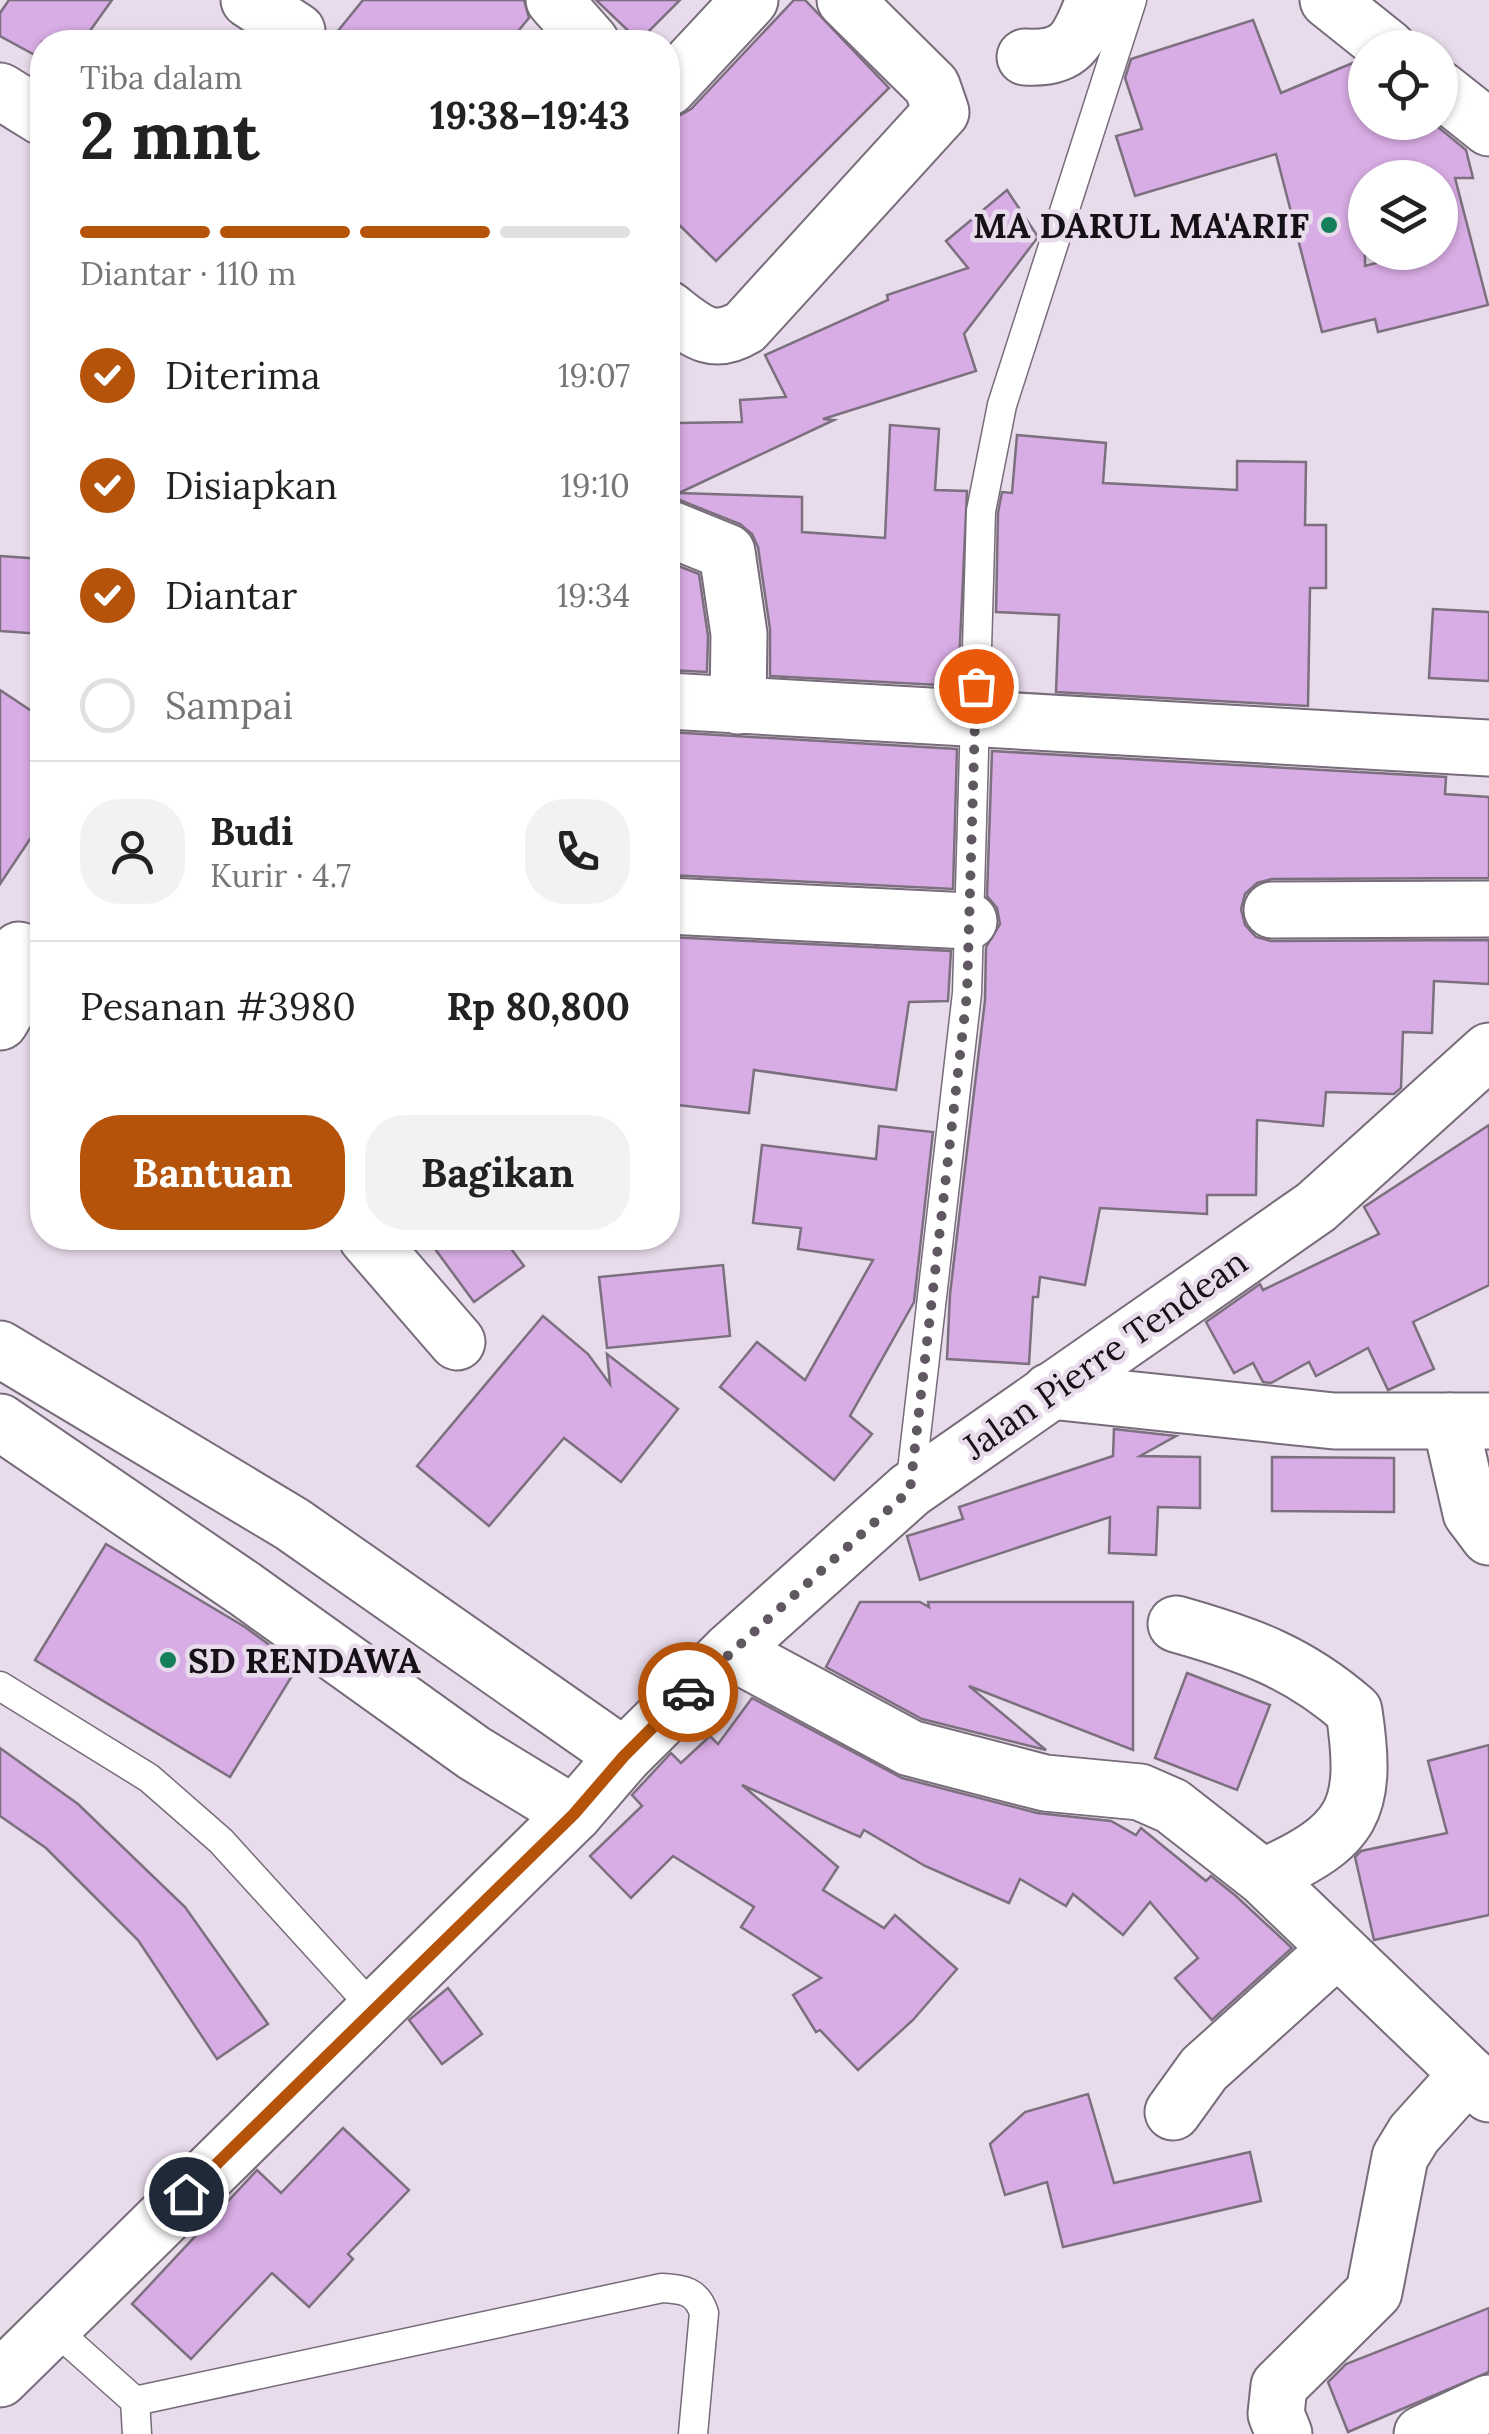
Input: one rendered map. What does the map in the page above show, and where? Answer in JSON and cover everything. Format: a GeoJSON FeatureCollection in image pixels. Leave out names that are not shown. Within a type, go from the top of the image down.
{"type":"FeatureCollection","features":[{"type":"Feature","properties":{"kind":"street"},"geometry":{"type":"LineString","coordinates":[[249,0],[302,25]]}},
{"type":"Feature","properties":{"kind":"street"},"geometry":{"type":"LineString","coordinates":[[554,0],[580,30]]}},
{"type":"Feature","properties":{"kind":"street"},"geometry":{"type":"LineString","coordinates":[[680,75],[750,0]]}},
{"type":"Feature","properties":{"kind":"street"},"geometry":{"type":"LineString","coordinates":[[680,318],[710,337],[725,339],[745,327],[940,112],[932,86],[845,0]]}},
{"type":"Feature","properties":{"kind":"street"},"geometry":{"type":"LineString","coordinates":[[1025,57],[1052,59],[1070,47],[1094,0]]}},
{"type":"Feature","properties":{"kind":"street"},"geometry":{"type":"LineString","coordinates":[[1328,0],[1366,30]]}},
{"type":"Feature","properties":{"kind":"street"},"geometry":{"type":"LineString","coordinates":[[0,92],[30,110]]}},
{"type":"Feature","properties":{"kind":"street"},"geometry":{"type":"LineString","coordinates":[[1458,103],[1489,128]]}},
{"type":"Feature","properties":{"kind":"street"},"geometry":{"type":"LineString","coordinates":[[680,533],[727,552],[739,634],[738,706]]}},
{"type":"Feature","properties":{"kind":"street"},"geometry":{"type":"LineString","coordinates":[[680,702],[1489,748]]}},
{"type":"Feature","properties":{"kind":"street"},"geometry":{"type":"LineString","coordinates":[[680,907],[970,921]]}},
{"type":"Feature","properties":{"kind":"street"},"geometry":{"type":"LineString","coordinates":[[1272,910],[1489,909]]}},
{"type":"Feature","properties":{"kind":"street","name":"Jalan Pierre Tendean"},"geometry":{"type":"LineString","coordinates":[[20,2348],[574,1814],[624,1756],[730,1651],[910,1490],[1316,1207],[1489,1050]]}},
{"type":"Feature","properties":{"kind":"street"},"geometry":{"type":"LineString","coordinates":[[377,1250],[457,1342]]}},
{"type":"Feature","properties":{"kind":"street"},"geometry":{"type":"LineString","coordinates":[[0,1349],[292,1524],[624,1756]]}},
{"type":"Feature","properties":{"kind":"street"},"geometry":{"type":"LineString","coordinates":[[1050,1391],[1334,1421],[1470,1421],[1471,1513],[1489,1538]]}},
{"type":"Feature","properties":{"kind":"street"},"geometry":{"type":"LineString","coordinates":[[0,1422],[474,1753],[574,1814]]}},
{"type":"Feature","properties":{"kind":"street"},"geometry":{"type":"LineString","coordinates":[[300,1630],[347,1562]]}},
{"type":"Feature","properties":{"kind":"street"},"geometry":{"type":"LineString","coordinates":[[1176,1624],[1253,1646],[1318,1680],[1354,1711],[1363,1771],[1350,1818],[1317,1852],[1262,1877]]}},
{"type":"Feature","properties":{"kind":"street"},"geometry":{"type":"LineString","coordinates":[[730,1651],[910,1748],[1045,1783],[1140,1792],[1172,1806],[1262,1877],[1478,2084],[1414,2134],[1400,2157],[1374,2292],[1279,2386],[1276,2414],[1284,2434]]}},
{"type":"Feature","properties":{"kind":"street"},"geometry":{"type":"LineString","coordinates":[[1173,2112],[1204,2069],[1335,1951]]}},
{"type":"Feature","properties":{"kind":"street"},"geometry":{"type":"LineString","coordinates":[[1422,2434],[1489,2403]]}},
{"type":"Feature","properties":{"kind":"lane"},"geometry":{"type":"LineString","coordinates":[[910,1490],[967,994],[981,511],[1002,405],[1132,0]]}},
{"type":"Feature","properties":{"kind":"lane"},"geometry":{"type":"LineString","coordinates":[[0,1686],[163,1790],[221,1842],[374,2008]]}},
{"type":"Feature","properties":{"kind":"lane"},"geometry":{"type":"LineString","coordinates":[[20,2348],[135,2401],[662,2288],[685,2289],[701,2302],[704,2313],[693,2434]]}},
{"type":"Feature","properties":{"kind":"lane"},"geometry":{"type":"LineString","coordinates":[[135,2401],[136,2434]]}},
{"type":"Feature","properties":{"kind":"building"},"geometry":{"type":"Polygon","coordinates":[[[9,0],[112,0],[91,30],[30,30],[30,52],[0,36],[0,13],[9,0]]]}},
{"type":"Feature","properties":{"kind":"building"},"geometry":{"type":"Polygon","coordinates":[[[363,0],[524,0],[529,18],[519,30],[339,30],[363,0]]]}},
{"type":"Feature","properties":{"kind":"building"},"geometry":{"type":"Polygon","coordinates":[[[596,0],[680,0],[650,30],[627,30],[596,0]]]}},
{"type":"Feature","properties":{"kind":"building"},"geometry":{"type":"Polygon","coordinates":[[[794,0],[805,0],[889,88],[716,261],[680,226],[680,115],[691,109],[794,0]]]}},
{"type":"Feature","properties":{"kind":"building"},"geometry":{"type":"Polygon","coordinates":[[[1253,20],[1281,93],[1348,65],[1348,140],[1454,140],[1466,150],[1473,178],[1458,178],[1458,160],[1348,160],[1348,270],[1458,270],[1458,190],[1488,305],[1378,332],[1375,319],[1322,332],[1276,154],[1135,196],[1116,136],[1142,129],[1125,78],[1131,59],[1253,20]]]}},
{"type":"Feature","properties":{"kind":"building"},"geometry":{"type":"Polygon","coordinates":[[[1007,190],[1038,237],[964,334],[976,371],[823,419],[834,420],[680,493],[680,423],[742,422],[740,400],[786,397],[765,355],[888,300],[887,295],[968,268],[946,241],[1007,190]]]}},
{"type":"Feature","properties":{"kind":"building"},"geometry":{"type":"Polygon","coordinates":[[[890,425],[939,429],[935,490],[967,491],[958,686],[770,676],[770,629],[758,547],[752,534],[740,524],[680,500],[680,493],[802,497],[802,532],[885,538],[890,425]]]}},
{"type":"Feature","properties":{"kind":"building"},"geometry":{"type":"Polygon","coordinates":[[[1017,435],[1106,443],[1103,483],[1237,490],[1237,461],[1306,462],[1305,525],[1326,525],[1326,588],[1310,588],[1308,706],[1056,692],[1059,615],[996,612],[998,513],[1002,492],[1012,493],[1017,435]]]}},
{"type":"Feature","properties":{"kind":"building"},"geometry":{"type":"Polygon","coordinates":[[[0,556],[30,558],[30,633],[0,631],[0,556]]]}},
{"type":"Feature","properties":{"kind":"building"},"geometry":{"type":"Polygon","coordinates":[[[680,567],[699,574],[708,636],[707,672],[680,671],[680,567]]]}},
{"type":"Feature","properties":{"kind":"building"},"geometry":{"type":"Polygon","coordinates":[[[1433,609],[1489,612],[1489,681],[1429,678],[1433,609]]]}},
{"type":"Feature","properties":{"kind":"building"},"geometry":{"type":"Polygon","coordinates":[[[0,690],[30,710],[30,839],[0,884],[0,690]]]}},
{"type":"Feature","properties":{"kind":"building"},"geometry":{"type":"Polygon","coordinates":[[[680,733],[957,749],[953,889],[680,876],[680,733]]]}},
{"type":"Feature","properties":{"kind":"building"},"geometry":{"type":"Polygon","coordinates":[[[992,751],[1446,777],[1445,794],[1489,797],[1489,878],[1272,879],[1257,883],[1245,894],[1241,909],[1245,925],[1256,937],[1271,941],[1489,940],[1489,984],[1434,981],[1432,1033],[1403,1032],[1401,1088],[1394,1094],[1326,1092],[1323,1126],[1257,1120],[1256,1195],[1207,1195],[1207,1214],[1100,1208],[1085,1285],[1040,1277],[1038,1297],[1033,1297],[1029,1364],[947,1359],[950,1294],[985,1000],[986,947],[1000,924],[997,908],[987,896],[992,751]]]}},
{"type":"Feature","properties":{"kind":"building"},"geometry":{"type":"Polygon","coordinates":[[[680,938],[951,951],[948,1001],[909,1002],[896,1090],[754,1070],[749,1113],[680,1105],[680,938]]]}},
{"type":"Feature","properties":{"kind":"building"},"geometry":{"type":"Polygon","coordinates":[[[1489,1125],[1489,1285],[1413,1322],[1434,1369],[1388,1390],[1368,1348],[1316,1376],[1309,1362],[1271,1383],[1263,1382],[1253,1363],[1234,1373],[1206,1322],[1260,1284],[1263,1290],[1379,1234],[1364,1207],[1489,1125]]]}},
{"type":"Feature","properties":{"kind":"building"},"geometry":{"type":"Polygon","coordinates":[[[879,1126],[933,1132],[914,1302],[850,1416],[872,1434],[834,1480],[720,1387],[757,1342],[805,1380],[873,1260],[798,1249],[801,1228],[753,1223],[762,1145],[876,1159],[879,1126]]]}},
{"type":"Feature","properties":{"kind":"building"},"geometry":{"type":"Polygon","coordinates":[[[436,1250],[512,1250],[524,1266],[474,1302],[436,1250]]]}},
{"type":"Feature","properties":{"kind":"building"},"geometry":{"type":"Polygon","coordinates":[[[723,1265],[730,1336],[607,1348],[599,1277],[723,1265]]]}},
{"type":"Feature","properties":{"kind":"building"},"geometry":{"type":"Polygon","coordinates":[[[543,1316],[588,1354],[610,1384],[607,1354],[678,1409],[621,1482],[564,1438],[489,1526],[417,1466],[543,1316]]]}},
{"type":"Feature","properties":{"kind":"building"},"geometry":{"type":"Polygon","coordinates":[[[1114,1429],[1176,1436],[1140,1456],[1200,1457],[1200,1508],[1158,1507],[1156,1555],[1109,1553],[1110,1517],[920,1580],[907,1536],[963,1519],[959,1507],[1113,1456],[1114,1429]]]}},
{"type":"Feature","properties":{"kind":"building"},"geometry":{"type":"Polygon","coordinates":[[[1272,1457],[1394,1458],[1394,1512],[1272,1511],[1272,1457]]]}},
{"type":"Feature","properties":{"kind":"building","name":"SD RENDAWA"},"geometry":{"type":"Polygon","coordinates":[[[106,1544],[245,1627],[298,1666],[230,1777],[35,1660],[106,1544]]]}},
{"type":"Feature","properties":{"kind":"building"},"geometry":{"type":"Polygon","coordinates":[[[860,1602],[920,1602],[929,1607],[928,1602],[1133,1602],[1133,1750],[969,1686],[1046,1750],[922,1719],[826,1667],[860,1602]]]}},
{"type":"Feature","properties":{"kind":"building"},"geometry":{"type":"Polygon","coordinates":[[[1187,1673],[1270,1705],[1237,1790],[1155,1758],[1187,1673]]]}},
{"type":"Feature","properties":{"kind":"building"},"geometry":{"type":"Polygon","coordinates":[[[752,1698],[902,1778],[1037,1813],[1111,1821],[1136,1835],[1141,1828],[1206,1881],[1211,1876],[1292,1948],[1212,2020],[1175,1978],[1198,1958],[1150,1902],[1123,1935],[1073,1894],[1066,1906],[1020,1879],[1009,1903],[925,1866],[864,1830],[860,1837],[742,1785],[838,1867],[823,1890],[884,1928],[895,1915],[957,1969],[913,2020],[858,2070],[820,2030],[816,2032],[793,1995],[821,1978],[741,1927],[754,1907],[673,1856],[631,1898],[590,1856],[642,1806],[632,1795],[671,1753],[681,1763],[710,1736],[718,1744],[752,1698]]]}},
{"type":"Feature","properties":{"kind":"building"},"geometry":{"type":"Polygon","coordinates":[[[1489,1745],[1489,1915],[1374,1940],[1355,1857],[1361,1851],[1447,1833],[1428,1761],[1489,1745]]]}},
{"type":"Feature","properties":{"kind":"building"},"geometry":{"type":"Polygon","coordinates":[[[0,1748],[78,1804],[185,1907],[268,2024],[217,2059],[138,1940],[46,1848],[0,1816],[0,1748]]]}},
{"type":"Feature","properties":{"kind":"building"},"geometry":{"type":"Polygon","coordinates":[[[448,1988],[482,2034],[442,2064],[409,2020],[448,1988]]]}},
{"type":"Feature","properties":{"kind":"building"},"geometry":{"type":"Polygon","coordinates":[[[1088,2094],[1114,2183],[1250,2152],[1261,2201],[1063,2247],[1047,2182],[1005,2195],[990,2144],[1025,2112],[1088,2094]]]}},
{"type":"Feature","properties":{"kind":"building"},"geometry":{"type":"Polygon","coordinates":[[[343,2128],[409,2190],[348,2254],[353,2259],[309,2307],[272,2273],[191,2359],[132,2304],[257,2170],[281,2193],[343,2128]]]}},
{"type":"Feature","properties":{"kind":"building"},"geometry":{"type":"Polygon","coordinates":[[[1489,2308],[1489,2372],[1348,2432],[1328,2382],[1346,2364],[1489,2308]]]}},
{"type":"Feature","properties":{"kind":"way so far"},"geometry":{"type":"LineString","coordinates":[[688,1692],[910,1490],[967,994],[976,686]]}},
{"type":"Feature","properties":{"kind":"place","name":"MA DARUL MA'ARIF"},"geometry":{"type":"Point","coordinates":[1329,225]}},
{"type":"Feature","properties":{"kind":"place","name":"SD RENDAWA"},"geometry":{"type":"Point","coordinates":[168,1660]}},
{"type":"Feature","properties":{"kind":"route"},"geometry":{"type":"LineString","coordinates":[[186,2194],[574,1814],[624,1756],[688,1692]]}}]}
